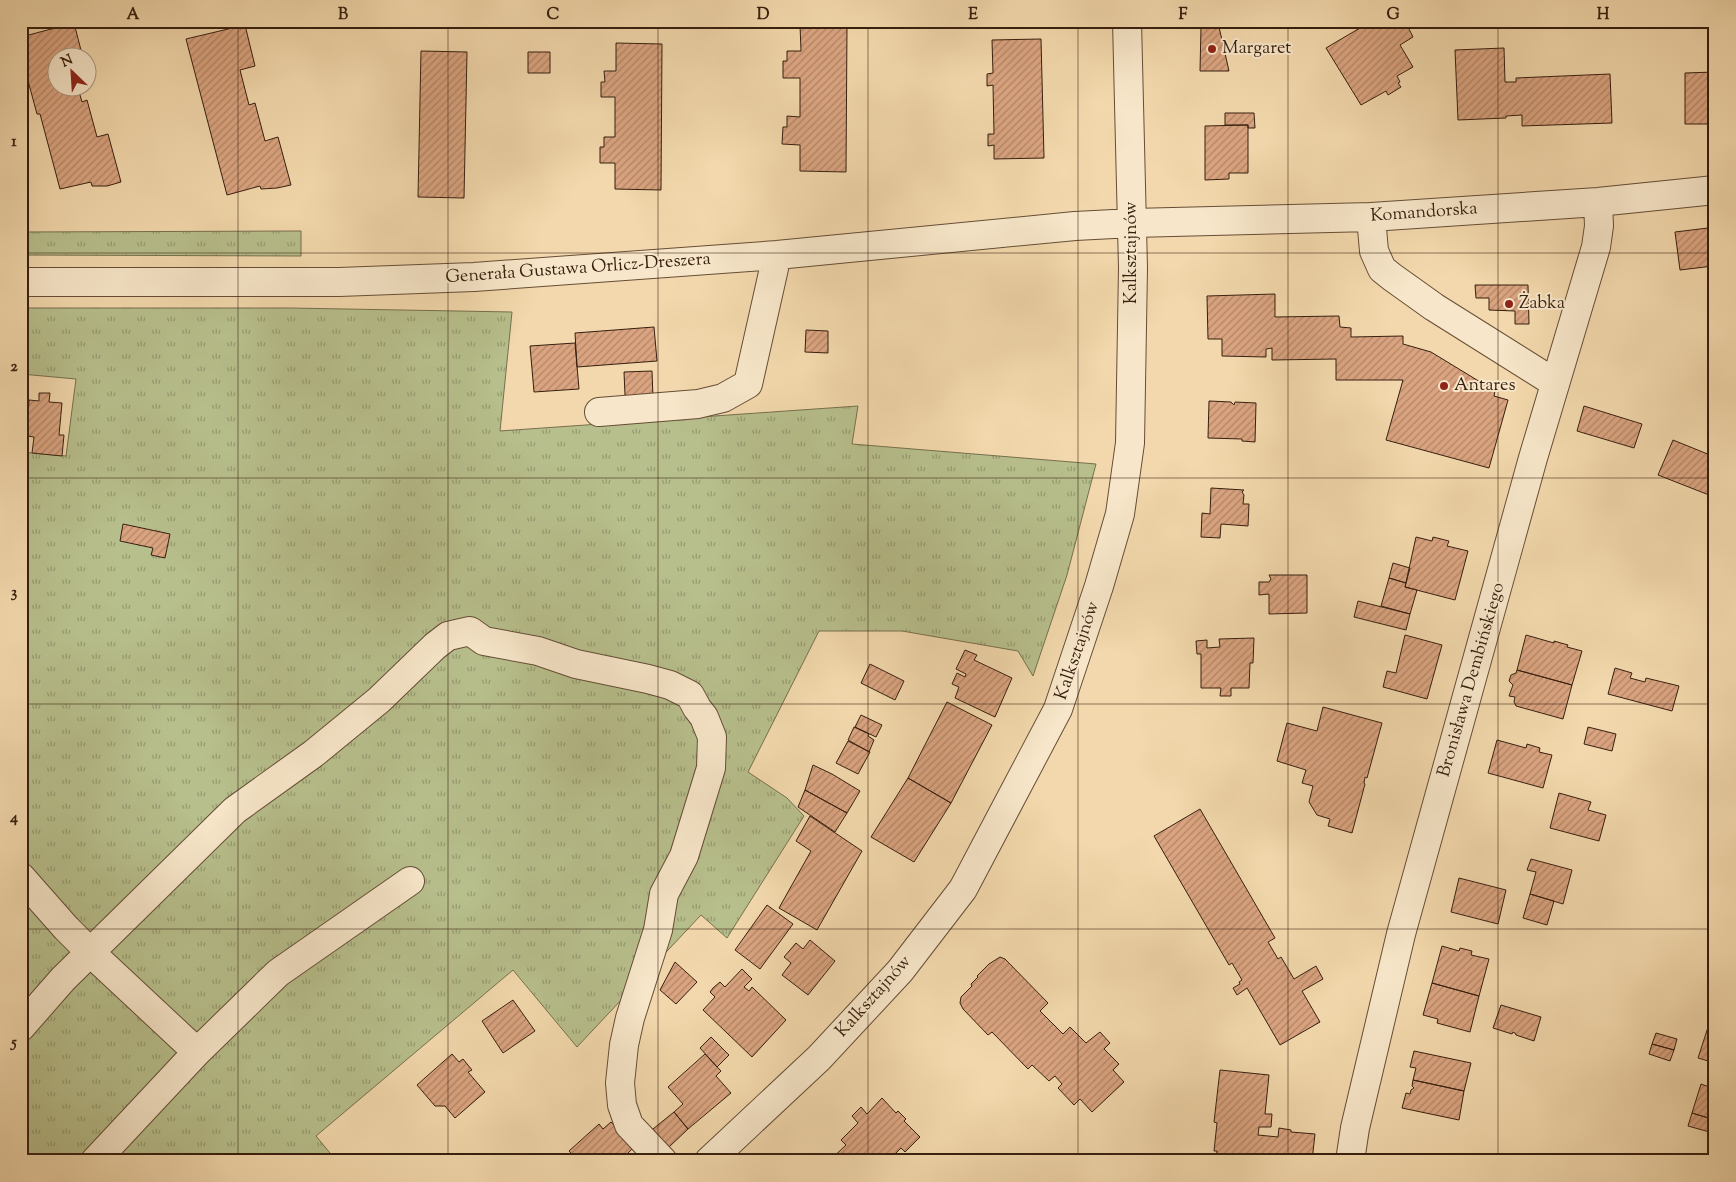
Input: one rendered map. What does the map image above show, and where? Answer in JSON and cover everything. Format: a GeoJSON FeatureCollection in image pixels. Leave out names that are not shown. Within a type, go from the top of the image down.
{"type":"FeatureCollection","features":[{"type":"Feature","properties":{"kind":"street","name":"Kalksztajnów"},"geometry":{"type":"LineString","coordinates":[[709,1161],[819,1058],[900,971],[963,889],[1058,709],[1099,586],[1120,514],[1130,443],[1133,268],[1127,21]]}},
{"type":"Feature","properties":{"kind":"street","name":"Komandorska"},"geometry":{"type":"LineString","coordinates":[[1132,223],[1371,217],[1598,202],[1715,190]]}},
{"type":"Feature","properties":{"kind":"street","name":"Bronisława Dembińskiego"},"geometry":{"type":"LineString","coordinates":[[1350,1161],[1355,1128],[1402,934],[1555,383],[1596,247],[1599,226],[1598,202]]}},
{"type":"Feature","properties":{"kind":"street"},"geometry":{"type":"LineString","coordinates":[[1371,217],[1374,251],[1382,269],[1434,307],[1555,383]]}},
{"type":"Feature","properties":{"kind":"street","name":"Generała Gustawa Orlicz-Dreszera"},"geometry":{"type":"LineString","coordinates":[[21,282],[339,282],[464,278],[777,255],[1065,227],[1132,223]]}},
{"type":"Feature","properties":{"kind":"street"},"geometry":{"type":"LineString","coordinates":[[599,412],[698,404],[723,398],[748,384],[777,255]]}},
{"type":"Feature","properties":{"kind":"street"},"geometry":{"type":"LineString","coordinates":[[21,1027],[63,980],[235,810],[314,754],[379,700],[435,646],[448,636],[470,631],[484,640],[538,651],[576,664],[648,678],[670,685],[690,695],[704,717],[712,737],[711,768],[684,856],[664,894],[658,930],[630,1018],[623,1055],[620,1083],[622,1105],[629,1125],[663,1161]]}},
{"type":"Feature","properties":{"kind":"street"},"geometry":{"type":"LineString","coordinates":[[21,877],[91,953],[197,1052]]}},
{"type":"Feature","properties":{"kind":"street"},"geometry":{"type":"LineString","coordinates":[[95,1161],[197,1052],[278,973],[410,881]]}},
{"type":"Feature","properties":{"kind":"green space"},"geometry":{"type":"Polygon","coordinates":[[[301,231],[301,256],[21,255],[21,232],[301,231]]]}},
{"type":"Feature","properties":{"kind":"green space"},"geometry":{"type":"Polygon","coordinates":[[[21,308],[290,308],[512,312],[500,431],[858,406],[852,444],[1096,464],[1067,575],[1033,676],[1018,651],[902,631],[819,631],[748,772],[787,798],[804,816],[727,938],[701,915],[577,1047],[513,970],[316,1136],[330,1153],[320,1161],[21,1161],[21,452],[66,456],[76,379],[21,374],[21,308]]]}},
{"type":"Feature","properties":{"kind":"building"},"geometry":{"type":"Polygon","coordinates":[[[1365,21],[1405,21],[1413,37],[1400,45],[1413,67],[1397,76],[1401,87],[1388,95],[1386,91],[1361,105],[1326,48],[1365,25],[1365,21]]]}},
{"type":"Feature","properties":{"kind":"building"},"geometry":{"type":"Polygon","coordinates":[[[74,23],[80,48],[48,48],[48,98],[81,98],[82,102],[87,100],[97,137],[108,134],[121,182],[107,186],[92,186],[91,182],[60,189],[40,114],[37,114],[21,55],[21,37],[74,23]]]}},
{"type":"Feature","properties":{"kind":"building"},"geometry":{"type":"Polygon","coordinates":[[[245,25],[255,66],[240,70],[249,105],[255,103],[265,141],[278,137],[291,185],[261,189],[260,186],[227,195],[186,39],[245,25]]]}},
{"type":"Feature","properties":{"kind":"building"},"geometry":{"type":"Polygon","coordinates":[[[800,25],[847,25],[846,172],[800,171],[800,145],[782,144],[783,127],[787,127],[787,116],[800,117],[800,78],[783,78],[783,61],[787,61],[787,51],[801,51],[800,25]]]}},
{"type":"Feature","properties":{"kind":"building","name":"Margaret"},"geometry":{"type":"Polygon","coordinates":[[[1201,27],[1219,27],[1229,71],[1200,71],[1201,27]]]}},
{"type":"Feature","properties":{"kind":"building"},"geometry":{"type":"Polygon","coordinates":[[[1041,39],[1044,158],[994,159],[994,145],[988,146],[988,134],[994,134],[993,85],[987,86],[987,74],[993,73],[992,40],[1041,39]]]}},
{"type":"Feature","properties":{"kind":"building"},"geometry":{"type":"Polygon","coordinates":[[[616,43],[662,44],[661,190],[615,189],[615,163],[600,163],[600,147],[604,147],[604,137],[615,137],[615,97],[601,97],[601,82],[605,82],[604,71],[616,71],[616,43]]]}},
{"type":"Feature","properties":{"kind":"building"},"geometry":{"type":"Polygon","coordinates":[[[1504,48],[1505,82],[1516,82],[1516,78],[1610,74],[1612,123],[1522,126],[1522,115],[1506,116],[1506,118],[1458,120],[1455,50],[1504,48]]]}},
{"type":"Feature","properties":{"kind":"building"},"geometry":{"type":"Polygon","coordinates":[[[421,51],[467,52],[464,198],[418,197],[421,51]]]}},
{"type":"Feature","properties":{"kind":"building"},"geometry":{"type":"Polygon","coordinates":[[[528,52],[550,52],[550,73],[528,73],[528,52]]]}},
{"type":"Feature","properties":{"kind":"building"},"geometry":{"type":"Polygon","coordinates":[[[1715,72],[1715,124],[1685,124],[1685,73],[1715,72]]]}},
{"type":"Feature","properties":{"kind":"building"},"geometry":{"type":"Polygon","coordinates":[[[1225,113],[1254,113],[1255,128],[1248,128],[1248,125],[1225,125],[1225,113]]]}},
{"type":"Feature","properties":{"kind":"building"},"geometry":{"type":"Polygon","coordinates":[[[1248,125],[1248,173],[1229,173],[1229,179],[1205,180],[1205,126],[1248,125]]]}},
{"type":"Feature","properties":{"kind":"building"},"geometry":{"type":"Polygon","coordinates":[[[1708,228],[1713,266],[1680,270],[1675,232],[1708,228]]]}},
{"type":"Feature","properties":{"kind":"building","name":"Żabka"},"geometry":{"type":"Polygon","coordinates":[[[1475,285],[1528,285],[1529,324],[1515,324],[1515,311],[1489,310],[1489,298],[1476,298],[1475,285]]]}},
{"type":"Feature","properties":{"kind":"building","name":"Antares"},"geometry":{"type":"Polygon","coordinates":[[[1275,294],[1275,317],[1339,316],[1340,327],[1351,328],[1351,337],[1403,336],[1403,344],[1431,352],[1495,391],[1494,396],[1508,400],[1489,468],[1386,440],[1403,380],[1336,380],[1336,359],[1272,360],[1272,348],[1266,349],[1266,357],[1222,356],[1222,339],[1208,339],[1207,296],[1275,294]]]}},
{"type":"Feature","properties":{"kind":"building"},"geometry":{"type":"Polygon","coordinates":[[[654,327],[657,361],[577,367],[575,333],[654,327]]]}},
{"type":"Feature","properties":{"kind":"building"},"geometry":{"type":"Polygon","coordinates":[[[806,330],[828,331],[828,353],[805,352],[806,330]]]}},
{"type":"Feature","properties":{"kind":"building"},"geometry":{"type":"Polygon","coordinates":[[[575,343],[579,389],[534,392],[530,346],[575,343]]]}},
{"type":"Feature","properties":{"kind":"building"},"geometry":{"type":"Polygon","coordinates":[[[652,371],[653,398],[633,400],[625,395],[624,372],[652,371]]]}},
{"type":"Feature","properties":{"kind":"building"},"geometry":{"type":"Polygon","coordinates":[[[39,393],[50,393],[49,402],[62,403],[59,435],[64,435],[62,456],[32,453],[34,437],[27,436],[29,400],[39,401],[39,393]]]}},
{"type":"Feature","properties":{"kind":"building"},"geometry":{"type":"Polygon","coordinates":[[[1209,401],[1231,402],[1234,405],[1235,402],[1256,403],[1255,442],[1242,441],[1242,439],[1208,438],[1209,401]]]}},
{"type":"Feature","properties":{"kind":"building"},"geometry":{"type":"Polygon","coordinates":[[[1584,406],[1642,424],[1634,448],[1577,431],[1584,406]]]}},
{"type":"Feature","properties":{"kind":"building"},"geometry":{"type":"Polygon","coordinates":[[[1673,440],[1715,457],[1715,482],[1709,495],[1658,475],[1673,440]]]}},
{"type":"Feature","properties":{"kind":"building"},"geometry":{"type":"Polygon","coordinates":[[[1211,488],[1244,490],[1242,492],[1244,495],[1243,504],[1249,504],[1248,526],[1221,524],[1220,538],[1201,537],[1202,513],[1210,514],[1211,488]]]}},
{"type":"Feature","properties":{"kind":"building"},"geometry":{"type":"Polygon","coordinates":[[[123,524],[170,534],[165,558],[151,555],[153,548],[120,541],[123,524]]]}},
{"type":"Feature","properties":{"kind":"building"},"geometry":{"type":"Polygon","coordinates":[[[1416,537],[1432,541],[1433,537],[1449,541],[1447,546],[1468,551],[1455,600],[1405,587],[1416,537]]]}},
{"type":"Feature","properties":{"kind":"building"},"geometry":{"type":"Polygon","coordinates":[[[1393,563],[1410,568],[1406,583],[1389,578],[1393,563]]]}},
{"type":"Feature","properties":{"kind":"building"},"geometry":{"type":"Polygon","coordinates":[[[1269,575],[1307,575],[1307,613],[1269,614],[1269,594],[1259,595],[1259,582],[1269,582],[1271,579],[1269,575]]]}},
{"type":"Feature","properties":{"kind":"building"},"geometry":{"type":"Polygon","coordinates":[[[1389,578],[1406,583],[1405,587],[1417,590],[1410,614],[1381,606],[1389,578]]]}},
{"type":"Feature","properties":{"kind":"building"},"geometry":{"type":"Polygon","coordinates":[[[1358,601],[1410,614],[1406,630],[1354,617],[1358,601]]]}},
{"type":"Feature","properties":{"kind":"building"},"geometry":{"type":"Polygon","coordinates":[[[1405,635],[1442,645],[1427,699],[1383,687],[1387,671],[1396,673],[1405,635]]]}},
{"type":"Feature","properties":{"kind":"building"},"geometry":{"type":"Polygon","coordinates":[[[1526,635],[1568,645],[1567,647],[1582,651],[1572,685],[1517,670],[1526,635]]]}},
{"type":"Feature","properties":{"kind":"building"},"geometry":{"type":"Polygon","coordinates":[[[1254,638],[1249,688],[1231,688],[1231,696],[1220,696],[1221,688],[1201,688],[1201,654],[1197,654],[1196,641],[1207,640],[1207,648],[1220,647],[1219,639],[1254,638]]]}},
{"type":"Feature","properties":{"kind":"building"},"geometry":{"type":"Polygon","coordinates":[[[965,650],[977,655],[974,660],[1012,678],[995,717],[955,698],[959,687],[952,684],[957,673],[965,677],[966,674],[956,669],[965,650]]]}},
{"type":"Feature","properties":{"kind":"building"},"geometry":{"type":"Polygon","coordinates":[[[870,664],[904,681],[895,700],[861,683],[870,664]]]}},
{"type":"Feature","properties":{"kind":"building"},"geometry":{"type":"Polygon","coordinates":[[[1615,668],[1632,673],[1630,678],[1645,682],[1646,678],[1679,686],[1672,711],[1608,694],[1615,668]]]}},
{"type":"Feature","properties":{"kind":"building"},"geometry":{"type":"Polygon","coordinates":[[[1517,670],[1572,685],[1563,719],[1516,706],[1514,702],[1515,697],[1509,696],[1513,685],[1509,681],[1511,675],[1516,673],[1517,670]]]}},
{"type":"Feature","properties":{"kind":"building"},"geometry":{"type":"Polygon","coordinates":[[[947,702],[992,725],[951,803],[908,778],[947,702]]]}},
{"type":"Feature","properties":{"kind":"building"},"geometry":{"type":"Polygon","coordinates":[[[1323,707],[1382,723],[1367,778],[1365,777],[1365,784],[1352,833],[1328,826],[1330,819],[1317,815],[1309,802],[1313,786],[1302,783],[1306,770],[1277,761],[1287,723],[1317,731],[1323,707]]]}},
{"type":"Feature","properties":{"kind":"building"},"geometry":{"type":"Polygon","coordinates":[[[861,715],[882,725],[876,737],[855,727],[861,715]]]}},
{"type":"Feature","properties":{"kind":"building"},"geometry":{"type":"Polygon","coordinates":[[[854,727],[869,734],[868,736],[874,740],[869,752],[848,740],[854,727]]]}},
{"type":"Feature","properties":{"kind":"building"},"geometry":{"type":"Polygon","coordinates":[[[1588,727],[1616,734],[1612,751],[1584,744],[1588,727]]]}},
{"type":"Feature","properties":{"kind":"building"},"geometry":{"type":"Polygon","coordinates":[[[1497,740],[1526,748],[1527,744],[1540,748],[1539,752],[1552,755],[1543,788],[1488,773],[1497,740]]]}},
{"type":"Feature","properties":{"kind":"building"},"geometry":{"type":"Polygon","coordinates":[[[848,741],[870,752],[858,774],[836,763],[848,741]]]}},
{"type":"Feature","properties":{"kind":"building"},"geometry":{"type":"Polygon","coordinates":[[[813,765],[860,791],[847,813],[805,790],[813,765]]]}},
{"type":"Feature","properties":{"kind":"building"},"geometry":{"type":"Polygon","coordinates":[[[908,778],[951,803],[914,862],[871,837],[908,778]]]}},
{"type":"Feature","properties":{"kind":"building"},"geometry":{"type":"Polygon","coordinates":[[[805,790],[847,813],[835,832],[798,807],[805,790]]]}},
{"type":"Feature","properties":{"kind":"building"},"geometry":{"type":"Polygon","coordinates":[[[1559,793],[1591,802],[1588,810],[1606,815],[1599,841],[1550,828],[1559,793]]]}},
{"type":"Feature","properties":{"kind":"building"},"geometry":{"type":"Polygon","coordinates":[[[1200,809],[1275,938],[1268,942],[1278,959],[1281,957],[1294,979],[1316,966],[1323,979],[1302,991],[1320,1022],[1280,1045],[1247,988],[1237,995],[1233,988],[1240,984],[1239,982],[1242,980],[1232,963],[1229,965],[1154,836],[1200,809]]]}},
{"type":"Feature","properties":{"kind":"building"},"geometry":{"type":"Polygon","coordinates":[[[810,816],[862,851],[817,930],[779,908],[811,851],[796,841],[810,816]]]}},
{"type":"Feature","properties":{"kind":"building"},"geometry":{"type":"Polygon","coordinates":[[[1531,859],[1572,870],[1563,904],[1530,894],[1536,872],[1527,870],[1531,859]]]}},
{"type":"Feature","properties":{"kind":"building"},"geometry":{"type":"Polygon","coordinates":[[[1459,878],[1506,890],[1498,924],[1451,912],[1459,878]]]}},
{"type":"Feature","properties":{"kind":"building"},"geometry":{"type":"Polygon","coordinates":[[[1530,894],[1554,901],[1547,925],[1523,918],[1530,894]]]}},
{"type":"Feature","properties":{"kind":"building"},"geometry":{"type":"Polygon","coordinates":[[[767,905],[793,924],[760,969],[735,950],[767,905]]]}},
{"type":"Feature","properties":{"kind":"building"},"geometry":{"type":"Polygon","coordinates":[[[810,940],[835,961],[808,995],[782,975],[791,963],[784,957],[796,943],[803,949],[810,940]]]}},
{"type":"Feature","properties":{"kind":"building"},"geometry":{"type":"Polygon","coordinates":[[[1442,946],[1459,951],[1460,948],[1472,951],[1471,955],[1489,959],[1479,996],[1432,983],[1442,946]]]}},
{"type":"Feature","properties":{"kind":"building"},"geometry":{"type":"Polygon","coordinates":[[[1000,957],[1005,959],[1048,1003],[1040,1011],[1063,1034],[1070,1027],[1086,1043],[1100,1032],[1110,1043],[1104,1049],[1119,1064],[1113,1070],[1124,1082],[1092,1112],[1080,1099],[1074,1105],[1058,1088],[1062,1084],[1055,1076],[1049,1081],[1032,1065],[1028,1069],[992,1032],[988,1035],[963,1009],[960,1003],[961,997],[972,986],[971,984],[977,976],[989,964],[1000,957]]]}},
{"type":"Feature","properties":{"kind":"building"},"geometry":{"type":"Polygon","coordinates":[[[675,962],[697,982],[676,1004],[660,990],[675,962]]]}},
{"type":"Feature","properties":{"kind":"building"},"geometry":{"type":"Polygon","coordinates":[[[742,969],[752,979],[744,987],[749,991],[752,987],[786,1020],[752,1057],[703,1010],[715,997],[710,992],[713,988],[720,982],[725,987],[742,969]]]}},
{"type":"Feature","properties":{"kind":"building"},"geometry":{"type":"Polygon","coordinates":[[[1432,983],[1479,996],[1470,1032],[1437,1023],[1438,1019],[1423,1015],[1432,983]]]}},
{"type":"Feature","properties":{"kind":"building"},"geometry":{"type":"Polygon","coordinates":[[[513,1000],[535,1031],[503,1053],[482,1021],[513,1000]]]}},
{"type":"Feature","properties":{"kind":"building"},"geometry":{"type":"Polygon","coordinates":[[[1501,1005],[1541,1017],[1534,1041],[1516,1035],[1513,1032],[1512,1034],[1493,1028],[1501,1005]]]}},
{"type":"Feature","properties":{"kind":"building"},"geometry":{"type":"Polygon","coordinates":[[[1712,1015],[1715,1016],[1715,1063],[1698,1058],[1712,1015]]]}},
{"type":"Feature","properties":{"kind":"building"},"geometry":{"type":"Polygon","coordinates":[[[1656,1033],[1677,1039],[1674,1050],[1652,1044],[1656,1033]]]}},
{"type":"Feature","properties":{"kind":"building"},"geometry":{"type":"Polygon","coordinates":[[[711,1037],[729,1055],[717,1067],[700,1048],[711,1037]]]}},
{"type":"Feature","properties":{"kind":"building"},"geometry":{"type":"Polygon","coordinates":[[[1652,1044],[1674,1050],[1670,1061],[1649,1054],[1652,1044]]]}},
{"type":"Feature","properties":{"kind":"building"},"geometry":{"type":"Polygon","coordinates":[[[1414,1051],[1471,1063],[1464,1091],[1413,1080],[1416,1068],[1410,1067],[1414,1051]]]}},
{"type":"Feature","properties":{"kind":"building"},"geometry":{"type":"Polygon","coordinates":[[[452,1054],[459,1062],[463,1059],[472,1070],[468,1072],[485,1092],[455,1118],[445,1106],[435,1106],[417,1085],[452,1054]]]}},
{"type":"Feature","properties":{"kind":"building"},"geometry":{"type":"Polygon","coordinates":[[[705,1054],[721,1071],[716,1076],[731,1093],[688,1129],[674,1112],[683,1104],[668,1087],[705,1054]]]}},
{"type":"Feature","properties":{"kind":"building"},"geometry":{"type":"Polygon","coordinates":[[[1220,1070],[1269,1075],[1265,1114],[1272,1114],[1271,1127],[1259,1127],[1258,1135],[1278,1137],[1279,1128],[1291,1130],[1291,1132],[1315,1134],[1312,1161],[1216,1161],[1217,1151],[1214,1151],[1217,1123],[1214,1122],[1220,1070]]]}},
{"type":"Feature","properties":{"kind":"building"},"geometry":{"type":"Polygon","coordinates":[[[1413,1080],[1464,1091],[1459,1120],[1402,1108],[1406,1093],[1410,1094],[1414,1088],[1412,1086],[1413,1080]]]}},
{"type":"Feature","properties":{"kind":"building"},"geometry":{"type":"Polygon","coordinates":[[[1701,1084],[1715,1089],[1715,1120],[1692,1113],[1701,1084]]]}},
{"type":"Feature","properties":{"kind":"building"},"geometry":{"type":"Polygon","coordinates":[[[882,1098],[896,1113],[898,1111],[906,1119],[904,1121],[920,1137],[905,1152],[901,1148],[888,1161],[829,1161],[846,1145],[841,1140],[858,1123],[852,1116],[861,1107],[867,1114],[882,1098]]]}},
{"type":"Feature","properties":{"kind":"building"},"geometry":{"type":"Polygon","coordinates":[[[674,1112],[688,1129],[669,1147],[665,1142],[648,1133],[674,1112]]]}},
{"type":"Feature","properties":{"kind":"building"},"geometry":{"type":"Polygon","coordinates":[[[1692,1113],[1715,1120],[1713,1133],[1688,1126],[1692,1113]]]}},
{"type":"Feature","properties":{"kind":"building"},"geometry":{"type":"Polygon","coordinates":[[[611,1122],[634,1147],[626,1155],[631,1161],[578,1161],[569,1151],[599,1124],[603,1129],[611,1122]]]}},
{"type":"Feature","properties":{"kind":"building"},"geometry":{"type":"Polygon","coordinates":[[[823,1154],[829,1161],[816,1161],[823,1154]]]}},
{"type":"Feature","properties":{"kind":"place","name":"Margaret"},"geometry":{"type":"Point","coordinates":[1212,49]}},
{"type":"Feature","properties":{"kind":"place","name":"Żabka"},"geometry":{"type":"Point","coordinates":[1509,304]}},
{"type":"Feature","properties":{"kind":"place","name":"Antares"},"geometry":{"type":"Point","coordinates":[1444,386]}}]}
